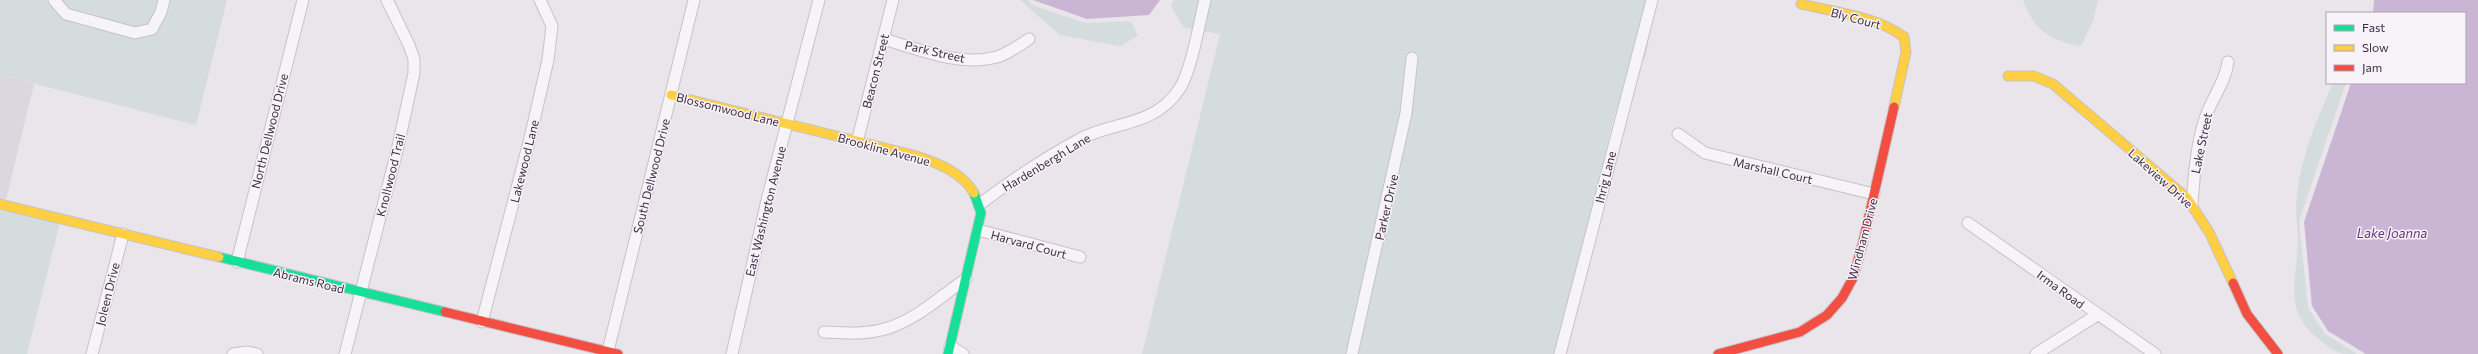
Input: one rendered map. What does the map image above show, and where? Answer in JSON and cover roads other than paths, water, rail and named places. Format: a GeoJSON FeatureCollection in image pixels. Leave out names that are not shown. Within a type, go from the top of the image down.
{"type":"FeatureCollection","features":[{"type":"Feature","properties":{"kind":"street"},"geometry":{"type":"LineString","coordinates":[[54,0],[66,14],[134,33],[152,29],[161,12],[164,0]]}},
{"type":"Feature","properties":{"kind":"street","name":"North Dellwood Drive"},"geometry":{"type":"LineString","coordinates":[[237,262],[303,0]]}},
{"type":"Feature","properties":{"kind":"street","name":"Knollwood Trail"},"geometry":{"type":"LineString","coordinates":[[345,354],[414,73],[414,59],[387,0]]}},
{"type":"Feature","properties":{"kind":"street","name":"Lakewood Lane"},"geometry":{"type":"LineString","coordinates":[[482,322],[530,138],[548,60],[552,26],[540,0]]}},
{"type":"Feature","properties":{"kind":"street","name":"South Dellwood Drive"},"geometry":{"type":"LineString","coordinates":[[613,353],[694,0]]}},
{"type":"Feature","properties":{"kind":"street","name":"East Washington Avenue"},"geometry":{"type":"LineString","coordinates":[[732,354],[752,258],[819,0]]}},
{"type":"Feature","properties":{"kind":"street","name":"Beacon Street"},"geometry":{"type":"LineString","coordinates":[[857,142],[893,0]]}},
{"type":"Feature","properties":{"kind":"street","name":"Hardenbergh Lane"},"geometry":{"type":"LineString","coordinates":[[980,204],[1016,177],[1080,139],[1096,132],[1136,122],[1152,114],[1172,99],[1184,81],[1205,0]]}},
{"type":"Feature","properties":{"kind":"street","name":"Ihrig Lane"},"geometry":{"type":"LineString","coordinates":[[1560,354],[1652,0]]}},
{"type":"Feature","properties":{"kind":"street","name":"Bly Court"},"geometry":{"type":"LineString","coordinates":[[1800,4],[1888,27],[1896,31],[1906,41]]}},
{"type":"Feature","properties":{"kind":"street","name":"Park Street"},"geometry":{"type":"LineString","coordinates":[[883,39],[953,58],[969,60],[998,56],[1029,39]]}},
{"type":"Feature","properties":{"kind":"street","name":"Windham Drive"},"geometry":{"type":"LineString","coordinates":[[1718,354],[1800,332],[1816,323],[1835,307],[1852,278],[1874,194],[1906,52],[1906,41]]}},
{"type":"Feature","properties":{"kind":"street","name":"Parker Drive"},"geometry":{"type":"LineString","coordinates":[[1352,354],[1406,113],[1412,58]]}},
{"type":"Feature","properties":{"kind":"street","name":"Lake Street"},"geometry":{"type":"LineString","coordinates":[[2192,205],[2194,174],[2204,121],[2224,81],[2228,62]]}},
{"type":"Feature","properties":{"kind":"street","name":"Lakeview Drive"},"geometry":{"type":"LineString","coordinates":[[2008,76],[2034,76],[2053,84],[2192,205],[2209,232],[2247,314],[2278,354]]}},
{"type":"Feature","properties":{"kind":"street","name":"Blossomwood Lane"},"geometry":{"type":"LineString","coordinates":[[671,95],[786,124]]}},
{"type":"Feature","properties":{"kind":"street","name":"Brookline Avenue"},"geometry":{"type":"LineString","coordinates":[[786,124],[857,142],[901,151],[938,163],[962,179],[980,204]]}},
{"type":"Feature","properties":{"kind":"street","name":"Marshall Court"},"geometry":{"type":"LineString","coordinates":[[1678,134],[1705,153],[1874,194]]}},
{"type":"Feature","properties":{"kind":"street","name":"Abrams Road"},"geometry":{"type":"LineString","coordinates":[[0,204],[613,353]]}},
{"type":"Feature","properties":{"kind":"street"},"geometry":{"type":"LineString","coordinates":[[963,354],[949,350],[978,230],[981,212],[980,204]]}},
{"type":"Feature","properties":{"kind":"street","name":"Irma Road"},"geometry":{"type":"LineString","coordinates":[[1968,223],[2097,315],[2155,354]]}},
{"type":"Feature","properties":{"kind":"street","name":"Harvard Court"},"geometry":{"type":"LineString","coordinates":[[978,230],[1080,257]]}},
{"type":"Feature","properties":{"kind":"street","name":"Joleen Drive"},"geometry":{"type":"LineString","coordinates":[[92,354],[123,234]]}},
{"type":"Feature","properties":{"kind":"street"},"geometry":{"type":"LineString","coordinates":[[824,332],[854,333],[887,329],[910,319],[966,279]]}},
{"type":"Feature","properties":{"kind":"street"},"geometry":{"type":"LineString","coordinates":[[2036,354],[2097,315]]}},
{"type":"Feature","properties":{"kind":"street"},"geometry":{"type":"LineString","coordinates":[[233,354],[248,352],[256,354]]}},
{"type":"Feature","properties":{"kind":"water"},"geometry":{"type":"Polygon","coordinates":[[[1033,0],[1160,0],[1149,15],[1087,19],[1033,0]]]}},
{"type":"Feature","properties":{"kind":"water","name":"Lake Joanna"},"geometry":{"type":"Polygon","coordinates":[[[2374,0],[2478,0],[2478,354],[2366,354],[2328,331],[2312,306],[2304,222],[2351,84],[2466,84],[2466,12],[2373,12],[2374,0]]]}}]}
